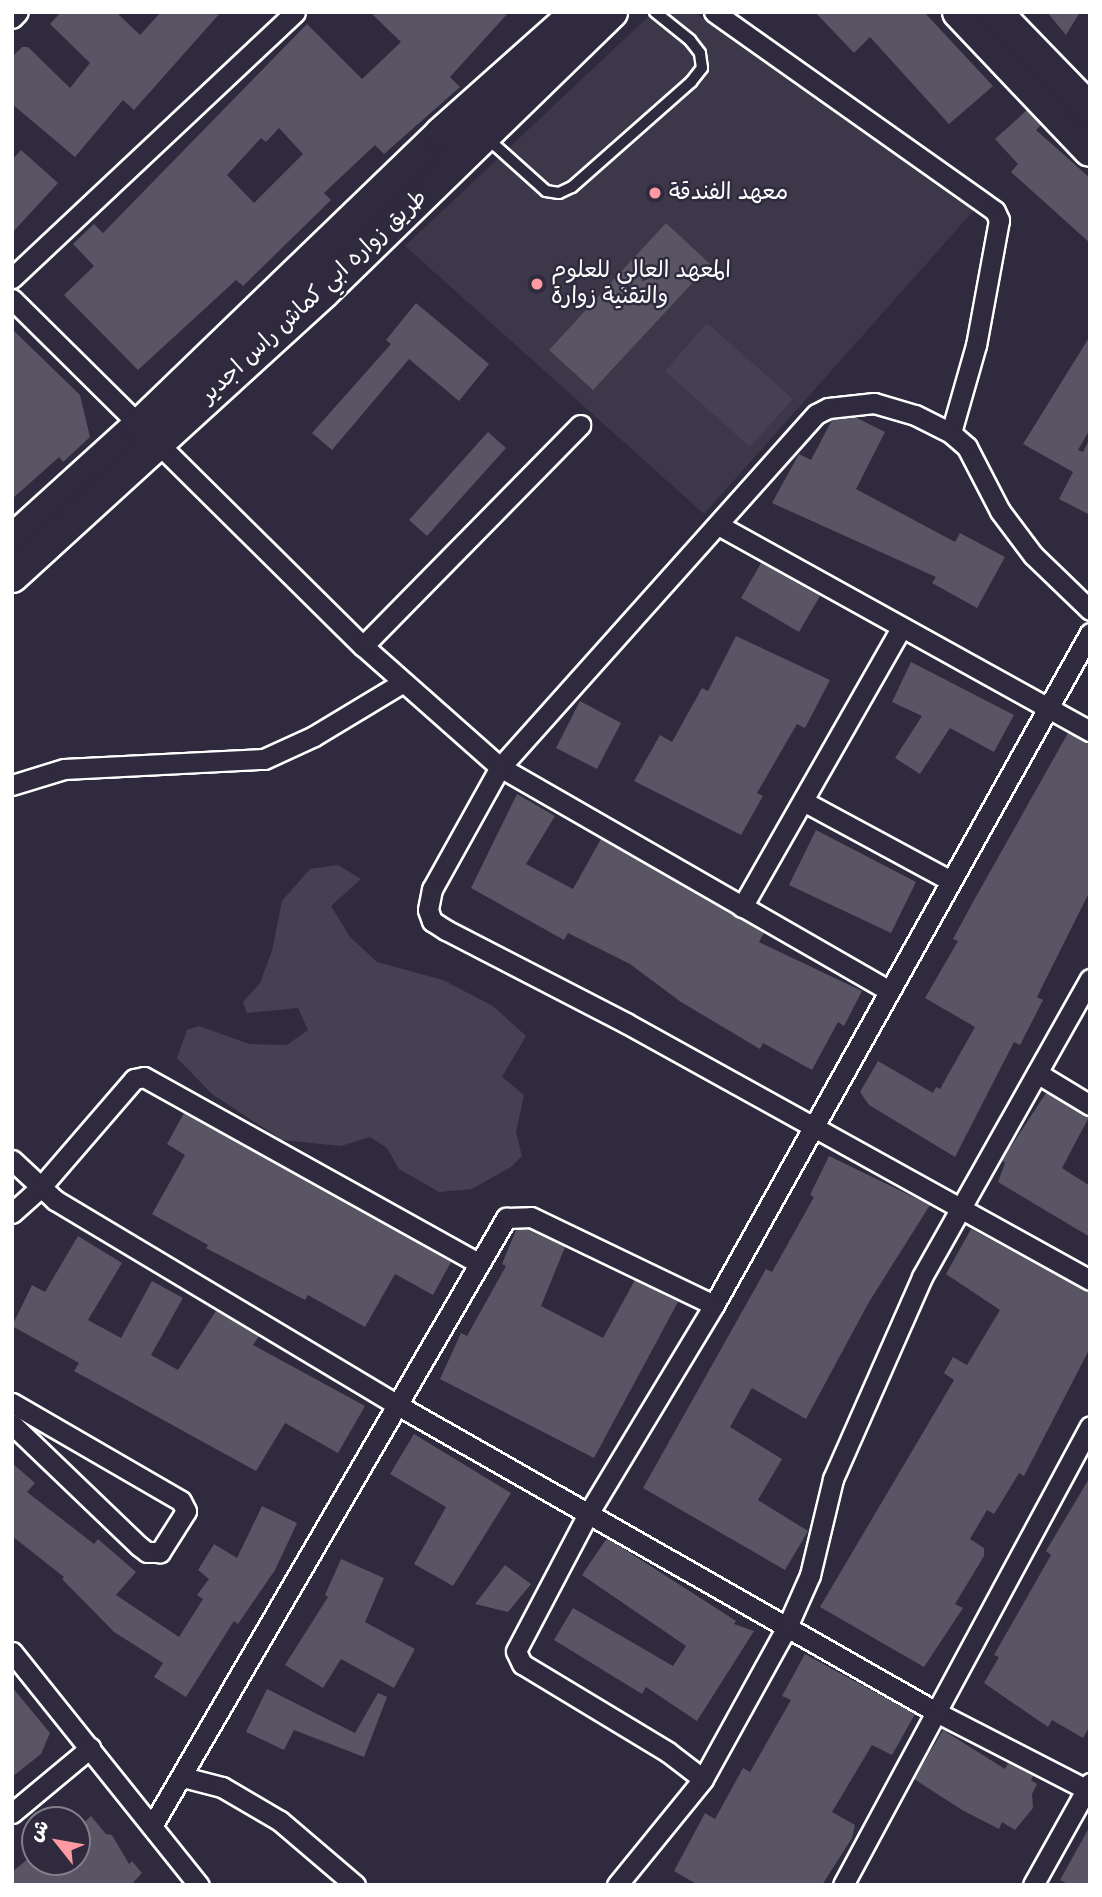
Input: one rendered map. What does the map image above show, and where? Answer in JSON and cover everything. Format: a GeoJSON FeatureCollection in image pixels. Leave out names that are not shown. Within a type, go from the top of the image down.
{"type":"FeatureCollection","features":[{"type":"Feature","properties":{"kind":"main road"},"geometry":{"type":"LineString","coordinates":[[12,541],[148,434],[442,134],[578,12]]}},
{"type":"Feature","properties":{"kind":"main road","name":"طريق زواره ابي كماش راس اجدير"},"geometry":{"type":"LineString","coordinates":[[12,576],[148,434],[485,136],[611,12]]}},
{"type":"Feature","properties":{"kind":"main road"},"geometry":{"type":"LineString","coordinates":[[959,12],[1090,150]]}},
{"type":"Feature","properties":{"kind":"main road"},"geometry":{"type":"LineString","coordinates":[[995,12],[1090,110]]}},
{"type":"Feature","properties":{"kind":"street"},"geometry":{"type":"LineString","coordinates":[[12,18],[18,12]]}},
{"type":"Feature","properties":{"kind":"street"},"geometry":{"type":"LineString","coordinates":[[12,278],[295,12]]}},
{"type":"Feature","properties":{"kind":"street"},"geometry":{"type":"LineString","coordinates":[[713,12],[995,211],[999,220],[976,345],[951,433]]}},
{"type":"Feature","properties":{"kind":"street"},"geometry":{"type":"LineString","coordinates":[[12,299],[363,646],[500,767],[889,991]]}},
{"type":"Feature","properties":{"kind":"street"},"geometry":{"type":"LineString","coordinates":[[1090,610],[1033,555],[1000,511],[967,447],[951,433],[915,415],[874,403],[828,408],[816,414],[720,526],[500,767],[432,889],[428,911],[432,921],[1090,1280]]}},
{"type":"Feature","properties":{"kind":"street"},"geometry":{"type":"LineString","coordinates":[[363,646],[580,425]]}},
{"type":"Feature","properties":{"kind":"street"},"geometry":{"type":"LineString","coordinates":[[720,526],[1090,731]]}},
{"type":"Feature","properties":{"kind":"street"},"geometry":{"type":"LineString","coordinates":[[742,907],[902,627]]}},
{"type":"Feature","properties":{"kind":"street"},"geometry":{"type":"LineString","coordinates":[[702,1779],[668,1752],[522,1664],[516,1651],[588,1514],[714,1304],[1090,633]]}},
{"type":"Feature","properties":{"kind":"street"},"geometry":{"type":"LineString","coordinates":[[12,785],[64,769],[264,759],[314,736],[402,683]]}},
{"type":"Feature","properties":{"kind":"street"},"geometry":{"type":"LineString","coordinates":[[803,801],[951,881]]}},
{"type":"Feature","properties":{"kind":"street"},"geometry":{"type":"LineString","coordinates":[[623,1883],[702,1779],[787,1627],[810,1575],[834,1479],[922,1277],[958,1207],[1090,979]]}},
{"type":"Feature","properties":{"kind":"street"},"geometry":{"type":"LineString","coordinates":[[1037,1073],[1090,1105]]}},
{"type":"Feature","properties":{"kind":"street"},"geometry":{"type":"LineString","coordinates":[[12,1213],[40,1188],[134,1079],[144,1077],[477,1262]]}},
{"type":"Feature","properties":{"kind":"street"},"geometry":{"type":"LineString","coordinates":[[12,1160],[40,1188],[394,1403],[936,1712],[1088,1786],[1033,1885]]}},
{"type":"Feature","properties":{"kind":"street"},"geometry":{"type":"LineString","coordinates":[[152,1826],[394,1403],[506,1218],[519,1215],[714,1304]]}},
{"type":"Feature","properties":{"kind":"street"},"geometry":{"type":"LineString","coordinates":[[12,1403],[181,1501],[186,1511],[160,1552],[147,1552],[139,1546],[12,1424]]}},
{"type":"Feature","properties":{"kind":"street"},"geometry":{"type":"LineString","coordinates":[[843,1885],[1090,1426]]}},
{"type":"Feature","properties":{"kind":"street"},"geometry":{"type":"LineString","coordinates":[[12,1652],[199,1885]]}},
{"type":"Feature","properties":{"kind":"street"},"geometry":{"type":"LineString","coordinates":[[12,1813],[90,1748]]}},
{"type":"Feature","properties":{"kind":"street"},"geometry":{"type":"LineString","coordinates":[[183,1776],[222,1787],[280,1821],[355,1885]]}},
{"type":"Feature","properties":{"kind":"lane"},"geometry":{"type":"LineString","coordinates":[[485,136],[546,191],[559,192],[572,187],[691,82],[702,68],[700,53],[690,40],[655,12]]}},
{"type":"Feature","properties":{"kind":"shaded area"},"geometry":{"type":"Polygon","coordinates":[[[653,12],[694,12],[976,208],[704,514],[405,246],[653,12]]]}},
{"type":"Feature","properties":{"kind":"shaded area"},"geometry":{"type":"Polygon","coordinates":[[[707,323],[793,399],[750,447],[665,371],[707,323]]]}},
{"type":"Feature","properties":{"kind":"shaded area"},"geometry":{"type":"Polygon","coordinates":[[[338,865],[361,879],[331,906],[350,937],[377,962],[443,980],[493,1006],[526,1036],[502,1077],[524,1095],[516,1132],[522,1156],[511,1167],[472,1189],[439,1192],[399,1169],[387,1148],[370,1137],[341,1146],[282,1140],[212,1094],[177,1058],[187,1030],[199,1026],[249,1044],[287,1045],[308,1030],[298,1008],[247,1013],[243,1002],[260,983],[272,951],[282,901],[310,869],[338,865]]]}},
{"type":"Feature","properties":{"kind":"building"},"geometry":{"type":"Polygon","coordinates":[[[61,12],[116,12],[140,35],[161,12],[221,12],[134,110],[123,100],[75,157],[12,104],[12,57],[22,47],[28,47],[70,88],[90,63],[50,24],[61,12]]]}},
{"type":"Feature","properties":{"kind":"building"},"geometry":{"type":"Polygon","coordinates":[[[370,12],[509,12],[450,77],[460,87],[384,154],[375,145],[324,193],[331,200],[243,286],[236,280],[138,370],[64,295],[94,266],[73,244],[94,224],[103,233],[307,24],[362,79],[401,42],[370,12]],[[279,128],[266,142],[261,138],[227,175],[254,203],[303,154],[279,128]]]}},
{"type":"Feature","properties":{"kind":"building"},"geometry":{"type":"Polygon","coordinates":[[[815,12],[924,12],[993,86],[949,124],[870,37],[854,53],[815,12]]]}},
{"type":"Feature","properties":{"kind":"building"},"geometry":{"type":"Polygon","coordinates":[[[1047,12],[1080,12],[1066,35],[1047,12]]]}},
{"type":"Feature","properties":{"kind":"building"},"geometry":{"type":"Polygon","coordinates":[[[1027,110],[1041,125],[1036,130],[1090,178],[1090,243],[1011,172],[1018,164],[995,139],[1027,110]]]}},
{"type":"Feature","properties":{"kind":"building"},"geometry":{"type":"Polygon","coordinates":[[[21,150],[58,183],[12,233],[12,160],[21,150]]]}},
{"type":"Feature","properties":{"kind":"building"},"geometry":{"type":"Polygon","coordinates":[[[666,223],[710,264],[593,390],[549,350],[666,223]]]}},
{"type":"Feature","properties":{"kind":"building"},"geometry":{"type":"Polygon","coordinates":[[[416,303],[489,364],[459,401],[409,359],[332,450],[312,433],[391,344],[386,340],[416,303]]]}},
{"type":"Feature","properties":{"kind":"building"},"geometry":{"type":"Polygon","coordinates":[[[12,329],[80,395],[90,437],[63,462],[59,457],[12,499],[12,329]]]}},
{"type":"Feature","properties":{"kind":"building"},"geometry":{"type":"Polygon","coordinates":[[[1090,336],[1090,429],[1078,450],[1083,452],[1090,438],[1090,515],[1059,499],[1073,472],[1023,444],[1090,336]]]}},
{"type":"Feature","properties":{"kind":"building"},"geometry":{"type":"Polygon","coordinates":[[[855,417],[885,432],[856,489],[955,542],[960,533],[1005,557],[977,608],[932,583],[936,577],[772,503],[799,454],[811,460],[832,420],[855,417]]]}},
{"type":"Feature","properties":{"kind":"building"},"geometry":{"type":"Polygon","coordinates":[[[488,432],[506,448],[427,536],[409,520],[488,432]]]}},
{"type":"Feature","properties":{"kind":"building"},"geometry":{"type":"Polygon","coordinates":[[[761,563],[820,596],[799,632],[741,598],[761,563]]]}},
{"type":"Feature","properties":{"kind":"building"},"geometry":{"type":"Polygon","coordinates":[[[736,636],[830,680],[805,728],[797,724],[757,793],[763,796],[741,835],[634,781],[660,735],[672,742],[702,688],[708,691],[736,636]]]}},
{"type":"Feature","properties":{"kind":"building"},"geometry":{"type":"Polygon","coordinates":[[[911,662],[1014,715],[994,752],[950,728],[920,774],[895,758],[922,716],[892,702],[911,662]]]}},
{"type":"Feature","properties":{"kind":"building"},"geometry":{"type":"Polygon","coordinates":[[[580,701],[621,723],[597,769],[556,748],[580,701]]]}},
{"type":"Feature","properties":{"kind":"building"},"geometry":{"type":"Polygon","coordinates":[[[1068,733],[1090,743],[1090,891],[1037,997],[1043,1000],[1020,1045],[1014,1042],[955,1157],[869,1105],[860,1092],[878,1061],[933,1093],[936,1087],[940,1089],[975,1027],[925,998],[958,941],[953,939],[1068,733]]]}},
{"type":"Feature","properties":{"kind":"building"},"geometry":{"type":"Polygon","coordinates":[[[517,794],[555,816],[526,864],[573,889],[601,839],[764,933],[759,942],[862,991],[844,1026],[838,1022],[812,1070],[763,1043],[760,1049],[681,1002],[630,964],[568,933],[564,940],[471,888],[517,794]]]}},
{"type":"Feature","properties":{"kind":"building"},"geometry":{"type":"Polygon","coordinates":[[[816,830],[916,882],[891,933],[789,885],[816,830]]]}},
{"type":"Feature","properties":{"kind":"building"},"geometry":{"type":"Polygon","coordinates":[[[1046,1093],[1089,1117],[1062,1168],[1090,1186],[1090,1237],[998,1182],[1005,1163],[1002,1160],[1046,1093]]]}},
{"type":"Feature","properties":{"kind":"building"},"geometry":{"type":"Polygon","coordinates":[[[184,1113],[451,1262],[433,1295],[395,1274],[365,1327],[308,1295],[305,1300],[206,1248],[208,1245],[152,1214],[185,1155],[167,1144],[184,1113]]]}},
{"type":"Feature","properties":{"kind":"building"},"geometry":{"type":"Polygon","coordinates":[[[829,1156],[930,1205],[869,1302],[806,1419],[752,1388],[730,1427],[782,1459],[758,1500],[808,1531],[785,1570],[643,1488],[766,1269],[772,1272],[814,1197],[810,1195],[829,1156]]]}},
{"type":"Feature","properties":{"kind":"building"},"geometry":{"type":"Polygon","coordinates":[[[527,1229],[565,1247],[541,1306],[603,1338],[635,1280],[678,1302],[594,1458],[440,1379],[461,1333],[467,1336],[506,1266],[502,1264],[516,1230],[527,1229]]]}},
{"type":"Feature","properties":{"kind":"building"},"geometry":{"type":"Polygon","coordinates":[[[971,1229],[1090,1293],[1090,1348],[1024,1476],[1019,1473],[994,1514],[987,1510],[970,1539],[984,1548],[984,1556],[955,1604],[963,1608],[924,1667],[820,1607],[954,1380],[944,1373],[953,1357],[967,1365],[1000,1310],[946,1274],[971,1229]]]}},
{"type":"Feature","properties":{"kind":"building"},"geometry":{"type":"Polygon","coordinates":[[[78,1236],[122,1263],[88,1320],[121,1338],[152,1281],[183,1298],[151,1355],[178,1370],[216,1311],[259,1336],[253,1345],[365,1406],[338,1453],[285,1423],[256,1471],[74,1371],[79,1363],[12,1326],[32,1285],[45,1292],[78,1236]]]}},
{"type":"Feature","properties":{"kind":"building"},"geometry":{"type":"Polygon","coordinates":[[[414,1434],[511,1493],[453,1586],[414,1564],[446,1507],[390,1474],[414,1434]]]}},
{"type":"Feature","properties":{"kind":"building"},"geometry":{"type":"Polygon","coordinates":[[[12,1463],[35,1483],[27,1492],[94,1544],[98,1539],[136,1572],[116,1595],[179,1637],[203,1599],[197,1595],[209,1579],[198,1570],[214,1544],[237,1558],[262,1506],[297,1523],[275,1570],[238,1624],[234,1621],[186,1697],[154,1677],[163,1663],[114,1632],[62,1579],[64,1577],[12,1536],[12,1463]]]}},
{"type":"Feature","properties":{"kind":"building"},"geometry":{"type":"Polygon","coordinates":[[[1090,1477],[1090,1726],[1083,1738],[1052,1720],[1048,1727],[984,1683],[999,1657],[994,1655],[1051,1555],[1046,1551],[1090,1477]]]}},
{"type":"Feature","properties":{"kind":"building"},"geometry":{"type":"Polygon","coordinates":[[[607,1538],[736,1621],[734,1624],[754,1631],[697,1721],[646,1687],[642,1694],[554,1640],[573,1608],[673,1666],[686,1646],[582,1575],[607,1538]]]}},
{"type":"Feature","properties":{"kind":"building"},"geometry":{"type":"Polygon","coordinates":[[[341,1559],[384,1578],[365,1622],[415,1649],[394,1688],[341,1659],[323,1688],[285,1665],[328,1597],[325,1595],[341,1559]]]}},
{"type":"Feature","properties":{"kind":"building"},"geometry":{"type":"Polygon","coordinates":[[[505,1565],[531,1584],[508,1612],[475,1604],[505,1565]]]}},
{"type":"Feature","properties":{"kind":"building"},"geometry":{"type":"Polygon","coordinates":[[[805,1654],[915,1714],[892,1755],[872,1745],[832,1812],[855,1825],[852,1838],[822,1885],[698,1885],[674,1871],[705,1813],[715,1819],[743,1768],[750,1772],[791,1700],[782,1696],[805,1654]]]}},
{"type":"Feature","properties":{"kind":"building"},"geometry":{"type":"Polygon","coordinates":[[[12,1687],[50,1733],[41,1754],[12,1777],[12,1687]]]}},
{"type":"Feature","properties":{"kind":"building"},"geometry":{"type":"Polygon","coordinates":[[[267,1689],[355,1733],[378,1693],[387,1697],[364,1757],[294,1730],[284,1750],[246,1732],[267,1689]]]}},
{"type":"Feature","properties":{"kind":"building"},"geometry":{"type":"Polygon","coordinates":[[[943,1730],[1005,1769],[1008,1763],[1033,1776],[1031,1780],[1037,1784],[1032,1794],[1033,1808],[1015,1830],[1002,1822],[999,1829],[962,1810],[914,1779],[943,1730]]]}},
{"type":"Feature","properties":{"kind":"building"},"geometry":{"type":"Polygon","coordinates":[[[91,1816],[106,1834],[112,1835],[129,1864],[132,1861],[142,1873],[131,1885],[12,1885],[12,1872],[21,1865],[21,1876],[91,1876],[91,1816]]]}},
{"type":"Feature","properties":{"kind":"building"},"geometry":{"type":"Polygon","coordinates":[[[1090,1826],[1090,1885],[1070,1885],[1060,1880],[1090,1826]]]}},
{"type":"Feature","properties":{"kind":"place","name":"معهد الفندقة"},"geometry":{"type":"Point","coordinates":[655,193]}},
{"type":"Feature","properties":{"kind":"place","name":"المعهد العالي للعلوم والتقنية زوارة"},"geometry":{"type":"Point","coordinates":[537,284]}}]}
